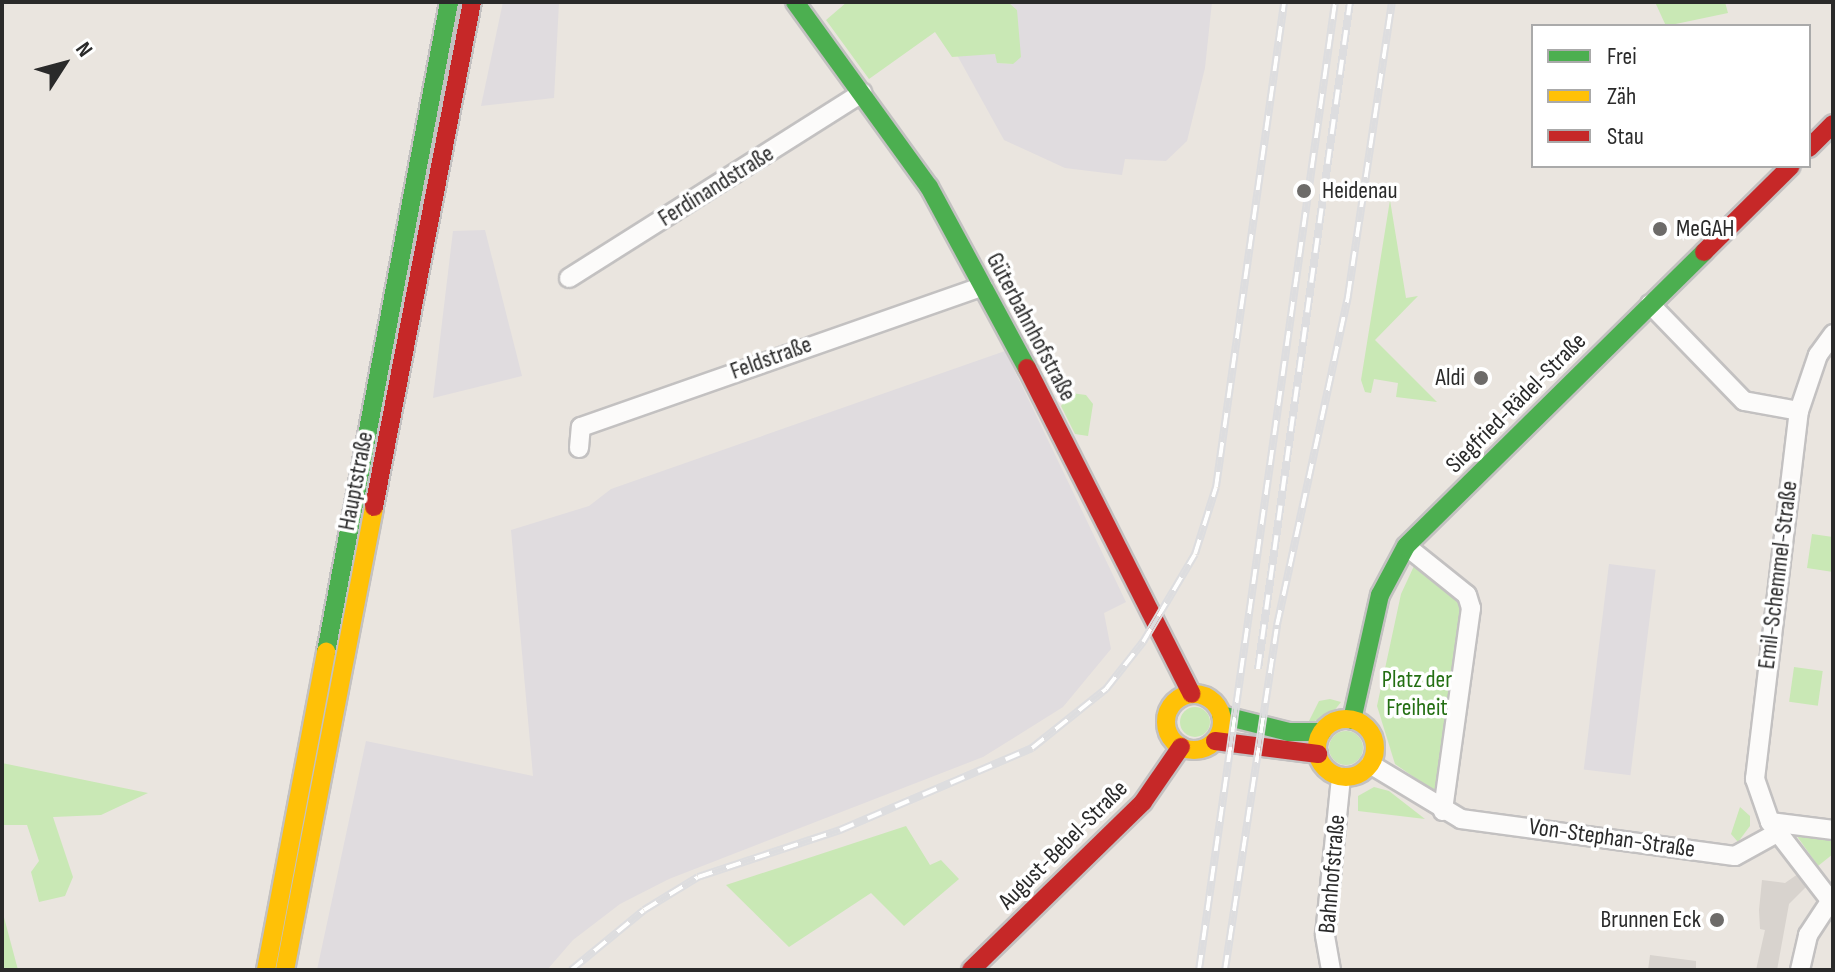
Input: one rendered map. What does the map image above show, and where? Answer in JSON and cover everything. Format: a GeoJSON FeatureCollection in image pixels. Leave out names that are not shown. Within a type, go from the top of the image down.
{"type":"FeatureCollection","features":[{"type":"Feature","properties":{"kind":"street","name":"Hauptstraße"},"geometry":{"type":"LineString","coordinates":[[266,970],[449,2]]}},
{"type":"Feature","properties":{"kind":"street","name":"Hauptstraße"},"geometry":{"type":"LineString","coordinates":[[285,970],[472,2]]}},
{"type":"Feature","properties":{"kind":"street","name":"Güterbahnhofstraße"},"geometry":{"type":"LineString","coordinates":[[795,2],[929,187],[1192,694]]}},
{"type":"Feature","properties":{"kind":"street","name":"Ferdinandstraße"},"geometry":{"type":"LineString","coordinates":[[569,278],[862,93]]}},
{"type":"Feature","properties":{"kind":"street"},"geometry":{"type":"LineString","coordinates":[[1811,146],[1833,124]]}},
{"type":"Feature","properties":{"kind":"street","name":"Siegfried-Rädel-Straße"},"geometry":{"type":"LineString","coordinates":[[1352,720],[1380,595],[1406,546],[1789,168]]}},
{"type":"Feature","properties":{"kind":"street","name":"Feldstraße"},"geometry":{"type":"LineString","coordinates":[[579,448],[581,427],[983,286]]}},
{"type":"Feature","properties":{"kind":"street"},"geometry":{"type":"LineString","coordinates":[[1650,304],[1744,401],[1799,411]]}},
{"type":"Feature","properties":{"kind":"street","name":"Emil-Schemmel-Straße"},"geometry":{"type":"LineString","coordinates":[[1831,899],[1774,827],[1755,779],[1755,748],[1799,411],[1818,355],[1833,334]]}},
{"type":"Feature","properties":{"kind":"street"},"geometry":{"type":"LineString","coordinates":[[1370,764],[1443,811],[1471,608],[1467,595],[1406,546]]}},
{"type":"Feature","properties":{"kind":"street"},"geometry":{"type":"LineString","coordinates":[[1318,754],[1215,741],[1199,750],[1181,747],[1169,736],[1166,720],[1172,705],[1192,694],[1213,701],[1221,715],[1242,724],[1322,732]]}},
{"type":"Feature","properties":{"kind":"street"},"geometry":{"type":"LineString","coordinates":[[1215,741],[1221,715]]}},
{"type":"Feature","properties":{"kind":"street"},"geometry":{"type":"LineString","coordinates":[[1352,720],[1373,737],[1370,764],[1358,775],[1341,777],[1326,769],[1318,754],[1322,732],[1335,721],[1352,720]]}},
{"type":"Feature","properties":{"kind":"street","name":"August-Bebel-Straße"},"geometry":{"type":"LineString","coordinates":[[971,970],[1143,802],[1181,747]]}},
{"type":"Feature","properties":{"kind":"street","name":"Bahnhofstraße"},"geometry":{"type":"LineString","coordinates":[[1331,970],[1325,935],[1341,777]]}},
{"type":"Feature","properties":{"kind":"street","name":"Von-Stephan-Straße"},"geometry":{"type":"LineString","coordinates":[[1443,811],[1461,819],[1735,856],[1774,827]]}},
{"type":"Feature","properties":{"kind":"street"},"geometry":{"type":"LineString","coordinates":[[1774,827],[1833,830]]}},
{"type":"Feature","properties":{"kind":"street"},"geometry":{"type":"LineString","coordinates":[[1800,970],[1808,935],[1831,899]]}},
{"type":"Feature","properties":{"kind":"shaded area"},"geometry":{"type":"Polygon","coordinates":[[[503,2],[559,2],[554,98],[481,106],[503,2]]]}},
{"type":"Feature","properties":{"kind":"shaded area"},"geometry":{"type":"Polygon","coordinates":[[[1008,2],[1212,2],[1205,68],[1187,141],[1166,161],[1125,159],[1122,175],[1065,168],[1004,140],[957,55],[995,54],[998,63],[1013,64],[1017,10],[1008,2]]]}},
{"type":"Feature","properties":{"kind":"shaded area"},"geometry":{"type":"Polygon","coordinates":[[[485,230],[522,376],[433,398],[453,231],[485,230]]]}},
{"type":"Feature","properties":{"kind":"shaded area"},"geometry":{"type":"Polygon","coordinates":[[[1005,351],[1126,602],[1104,613],[1111,649],[1063,707],[983,757],[669,879],[620,904],[573,940],[547,970],[317,970],[366,741],[533,776],[511,530],[589,506],[611,489],[1005,351]]]}},
{"type":"Feature","properties":{"kind":"shaded area"},"geometry":{"type":"Polygon","coordinates":[[[1609,564],[1656,570],[1630,775],[1584,769],[1609,564]]]}},
{"type":"Feature","properties":{"kind":"shaded area"},"geometry":{"type":"Polygon","coordinates":[[[1805,869],[1813,880],[1789,904],[1777,970],[1756,970],[1765,930],[1760,929],[1762,880],[1785,883],[1805,869]]]}},
{"type":"Feature","properties":{"kind":"shaded area"},"geometry":{"type":"Polygon","coordinates":[[[1650,955],[1696,961],[1696,968],[1713,970],[1648,970],[1650,955]]]}},
{"type":"Feature","properties":{"kind":"green space"},"geometry":{"type":"Polygon","coordinates":[[[847,2],[1008,2],[1017,10],[1021,57],[1013,64],[997,63],[995,54],[952,57],[935,32],[869,79],[826,20],[847,2]]]}},
{"type":"Feature","properties":{"kind":"green space"},"geometry":{"type":"Polygon","coordinates":[[[1655,2],[1725,2],[1728,13],[1676,24],[1665,24],[1655,2]]]}},
{"type":"Feature","properties":{"kind":"green space"},"geometry":{"type":"Polygon","coordinates":[[[1390,200],[1406,298],[1418,296],[1375,340],[1437,402],[1396,397],[1398,383],[1374,379],[1371,393],[1365,392],[1361,380],[1390,200]]]}},
{"type":"Feature","properties":{"kind":"green space"},"geometry":{"type":"Polygon","coordinates":[[[1071,393],[1086,395],[1093,404],[1088,436],[1075,434],[1061,406],[1071,393]]]}},
{"type":"Feature","properties":{"kind":"green space"},"geometry":{"type":"Polygon","coordinates":[[[1812,534],[1833,537],[1833,572],[1807,568],[1812,534]]]}},
{"type":"Feature","properties":{"kind":"green space","name":"Platz der Freiheit"},"geometry":{"type":"Polygon","coordinates":[[[1424,565],[1462,598],[1467,612],[1441,787],[1434,791],[1395,764],[1377,706],[1401,594],[1414,566],[1424,565]]]}},
{"type":"Feature","properties":{"kind":"green space"},"geometry":{"type":"Polygon","coordinates":[[[1794,667],[1823,671],[1818,706],[1789,702],[1794,667]]]}},
{"type":"Feature","properties":{"kind":"green space"},"geometry":{"type":"Polygon","coordinates":[[[1330,699],[1341,702],[1334,711],[1307,725],[1319,701],[1330,699]]]}},
{"type":"Feature","properties":{"kind":"green space"},"geometry":{"type":"Polygon","coordinates":[[[1195,707],[1206,711],[1210,722],[1206,733],[1195,737],[1184,733],[1180,722],[1184,711],[1195,707]]]}},
{"type":"Feature","properties":{"kind":"green space"},"geometry":{"type":"Polygon","coordinates":[[[1346,731],[1358,736],[1363,748],[1358,760],[1346,765],[1334,760],[1329,748],[1334,736],[1346,731]]]}},
{"type":"Feature","properties":{"kind":"green space"},"geometry":{"type":"Polygon","coordinates":[[[2,763],[148,793],[101,815],[53,817],[73,877],[65,896],[39,902],[31,872],[39,861],[27,825],[2,825],[2,763]]]}},
{"type":"Feature","properties":{"kind":"green space"},"geometry":{"type":"Polygon","coordinates":[[[1374,787],[1389,791],[1425,819],[1358,811],[1358,796],[1374,787]]]}},
{"type":"Feature","properties":{"kind":"green space"},"geometry":{"type":"Polygon","coordinates":[[[1740,807],[1750,816],[1750,826],[1738,842],[1731,834],[1740,807]]]}},
{"type":"Feature","properties":{"kind":"green space"},"geometry":{"type":"Polygon","coordinates":[[[906,826],[930,865],[941,860],[959,879],[904,926],[871,893],[789,947],[726,885],[906,826]]]}},
{"type":"Feature","properties":{"kind":"green space"},"geometry":{"type":"Polygon","coordinates":[[[1794,832],[1833,837],[1833,854],[1818,866],[1794,832]]]}},
{"type":"Feature","properties":{"kind":"green space"},"geometry":{"type":"Polygon","coordinates":[[[2,910],[5,921],[18,970],[2,970],[2,910]]]}},
{"type":"Feature","properties":{"kind":"railway"},"geometry":{"type":"LineString","coordinates":[[571,970],[644,910],[698,877],[840,830],[1032,748],[1106,689],[1143,642],[1195,554],[1216,487],[1284,2]]}},
{"type":"Feature","properties":{"kind":"railway"},"geometry":{"type":"LineString","coordinates":[[1199,970],[1335,2]]}},
{"type":"Feature","properties":{"kind":"railway"},"geometry":{"type":"LineString","coordinates":[[1258,669],[1350,2]]}},
{"type":"Feature","properties":{"kind":"railway"},"geometry":{"type":"LineString","coordinates":[[1225,970],[1277,625],[1348,296],[1392,2]]}},
{"type":"Feature","properties":{"kind":"traffic: fast"},"geometry":{"type":"LineString","coordinates":[[326,652],[449,2]]}},
{"type":"Feature","properties":{"kind":"traffic: fast"},"geometry":{"type":"LineString","coordinates":[[795,2],[929,187],[1027,368]]}},
{"type":"Feature","properties":{"kind":"traffic: fast"},"geometry":{"type":"LineString","coordinates":[[1352,720],[1380,595],[1406,546],[1704,252]]}},
{"type":"Feature","properties":{"kind":"traffic: fast"},"geometry":{"type":"LineString","coordinates":[[1221,715],[1289,732],[1322,732]]}},
{"type":"Feature","properties":{"kind":"traffic: slow"},"geometry":{"type":"LineString","coordinates":[[285,970],[374,507]]}},
{"type":"Feature","properties":{"kind":"traffic: slow"},"geometry":{"type":"LineString","coordinates":[[266,970],[326,652]]}},
{"type":"Feature","properties":{"kind":"traffic: slow"},"geometry":{"type":"LineString","coordinates":[[1194,694],[1214,702],[1222,722],[1214,742],[1194,750],[1174,742],[1166,722],[1174,702],[1194,694]]}},
{"type":"Feature","properties":{"kind":"traffic: slow"},"geometry":{"type":"LineString","coordinates":[[1346,719],[1357,721],[1366,728],[1373,737],[1375,748],[1373,759],[1366,768],[1357,775],[1346,777],[1335,775],[1326,768],[1319,759],[1317,748],[1319,737],[1326,728],[1335,721],[1346,719]]}},
{"type":"Feature","properties":{"kind":"traffic: jam"},"geometry":{"type":"LineString","coordinates":[[374,507],[472,2]]}},
{"type":"Feature","properties":{"kind":"traffic: jam"},"geometry":{"type":"LineString","coordinates":[[1811,146],[1833,124]]}},
{"type":"Feature","properties":{"kind":"traffic: jam"},"geometry":{"type":"LineString","coordinates":[[1704,252],[1789,168]]}},
{"type":"Feature","properties":{"kind":"traffic: jam"},"geometry":{"type":"LineString","coordinates":[[1027,368],[1192,694]]}},
{"type":"Feature","properties":{"kind":"traffic: jam"},"geometry":{"type":"LineString","coordinates":[[1215,741],[1318,754]]}},
{"type":"Feature","properties":{"kind":"traffic: jam"},"geometry":{"type":"LineString","coordinates":[[971,970],[1143,802],[1181,747]]}},
{"type":"Feature","properties":{"kind":"place","name":"Heidenau"},"geometry":{"type":"Point","coordinates":[1304,191]}},
{"type":"Feature","properties":{"kind":"place","name":"MeGAH"},"geometry":{"type":"Point","coordinates":[1660,229]}},
{"type":"Feature","properties":{"kind":"place","name":"Aldi"},"geometry":{"type":"Point","coordinates":[1481,378]}},
{"type":"Feature","properties":{"kind":"place","name":"Brunnen Eck"},"geometry":{"type":"Point","coordinates":[1717,920]}}]}
